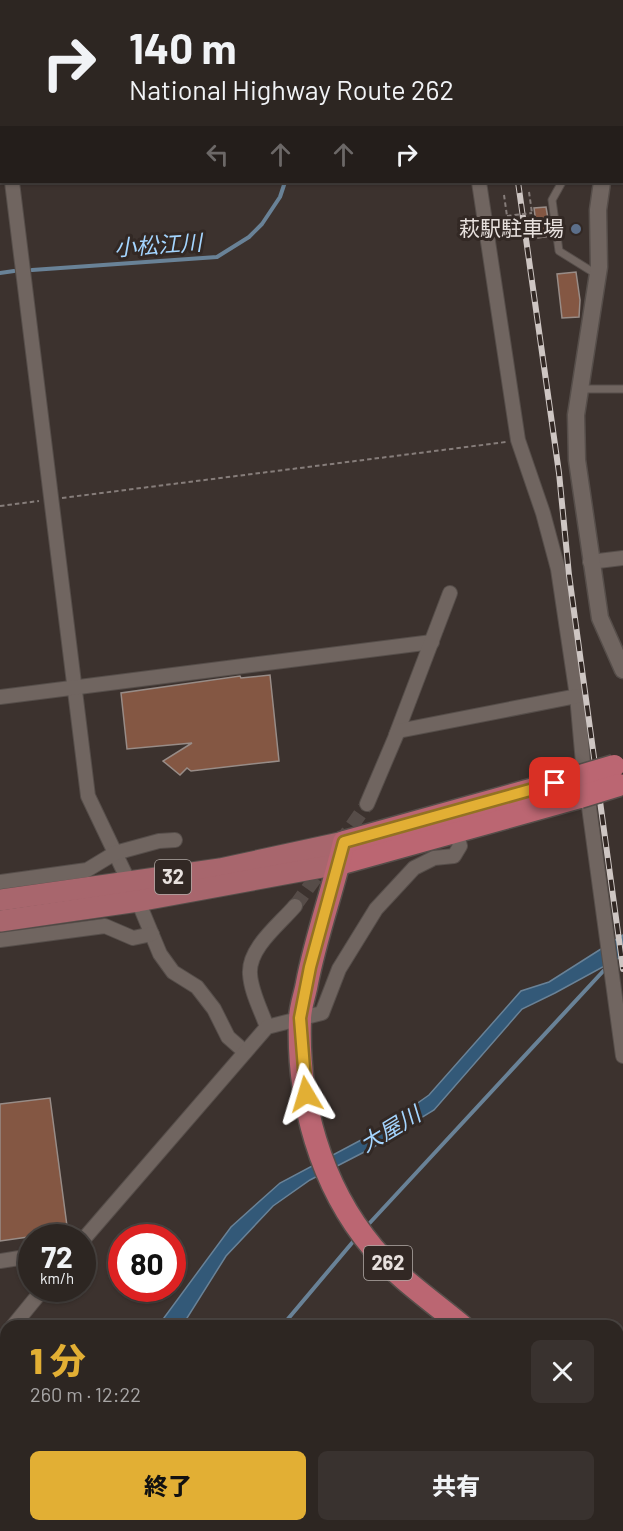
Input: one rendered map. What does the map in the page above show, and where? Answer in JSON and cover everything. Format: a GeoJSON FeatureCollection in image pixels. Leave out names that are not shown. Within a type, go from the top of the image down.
{"type":"FeatureCollection","features":[{"type":"Feature","properties":{"kind":"highway"},"geometry":{"type":"LineString","coordinates":[[341,853],[620,775]]}},
{"type":"Feature","properties":{"kind":"highway"},"geometry":{"type":"LineString","coordinates":[[341,853],[456,831],[578,787]]}},
{"type":"Feature","properties":{"kind":"highway","name":"262"},"geometry":{"type":"LineString","coordinates":[[341,853],[310,967],[300,1018],[303,1074],[318,1152],[331,1184],[350,1217],[373,1249],[404,1279],[455,1320]]}},
{"type":"Feature","properties":{"kind":"main road","name":"32"},"geometry":{"type":"LineString","coordinates":[[0,921],[133,892],[341,853]]}},
{"type":"Feature","properties":{"kind":"main road","name":"32"},"geometry":{"type":"LineString","coordinates":[[0,900],[133,892]]}},
{"type":"Feature","properties":{"kind":"street"},"geometry":{"type":"LineString","coordinates":[[12,183],[88,796],[160,954],[173,972],[197,987],[214,1009],[228,1037],[245,1052]]}},
{"type":"Feature","properties":{"kind":"street"},"geometry":{"type":"LineString","coordinates":[[479,183],[518,440],[543,513],[558,569],[577,696],[583,763],[623,1056]]}},
{"type":"Feature","properties":{"kind":"street"},"geometry":{"type":"LineString","coordinates":[[602,183],[598,210],[600,239],[598,276],[576,415],[577,460],[590,562],[600,618],[623,670]]}},
{"type":"Feature","properties":{"kind":"street"},"geometry":{"type":"LineString","coordinates":[[590,562],[623,558]]}},
{"type":"Feature","properties":{"kind":"street"},"geometry":{"type":"LineString","coordinates":[[367,804],[450,593]]}},
{"type":"Feature","properties":{"kind":"street"},"geometry":{"type":"LineString","coordinates":[[0,697],[432,642]]}},
{"type":"Feature","properties":{"kind":"street"},"geometry":{"type":"LineString","coordinates":[[396,735],[398,730],[577,696]]}},
{"type":"Feature","properties":{"kind":"street"},"geometry":{"type":"LineString","coordinates":[[96,1226],[267,1027],[322,1013],[339,969],[357,936],[376,909],[414,868],[434,858],[454,856],[459,852],[460,846],[456,831]]}},
{"type":"Feature","properties":{"kind":"street"},"geometry":{"type":"LineString","coordinates":[[0,882],[87,870],[115,853],[159,841],[174,840]]}},
{"type":"Feature","properties":{"kind":"street"},"geometry":{"type":"LineString","coordinates":[[267,1027],[252,988],[249,972],[258,949],[296,906]]}},
{"type":"Feature","properties":{"kind":"street"},"geometry":{"type":"LineString","coordinates":[[0,940],[105,926],[133,938],[152,934]]}},
{"type":"Feature","properties":{"kind":"street"},"geometry":{"type":"LineString","coordinates":[[0,1261],[18,1258]]}},
{"type":"Feature","properties":{"kind":"street"},"geometry":{"type":"LineString","coordinates":[[18,1320],[33,1302]]}},
{"type":"Feature","properties":{"kind":"lane"},"geometry":{"type":"LineString","coordinates":[[561,183],[552,200],[559,251],[598,276]]}},
{"type":"Feature","properties":{"kind":"lane"},"geometry":{"type":"LineString","coordinates":[[579,389],[623,389]]}},
{"type":"Feature","properties":{"kind":"path"},"geometry":{"type":"LineString","coordinates":[[504,195],[507,216],[532,213],[529,192]]}},
{"type":"Feature","properties":{"kind":"path"},"geometry":{"type":"LineString","coordinates":[[0,506],[518,440]]}},
{"type":"Feature","properties":{"kind":"water","name":"大屋川"},"geometry":{"type":"Polygon","coordinates":[[[623,935],[623,956],[522,1009],[434,1110],[372,1148],[310,1180],[273,1206],[226,1256],[186,1320],[162,1320],[176,1302],[186,1302],[186,1288],[231,1227],[280,1183],[378,1131],[429,1095],[521,991],[549,982],[623,935]]]}},
{"type":"Feature","properties":{"kind":"building"},"geometry":{"type":"Polygon","coordinates":[[[546,207],[551,236],[538,238],[534,208],[546,207]]]}},
{"type":"Feature","properties":{"kind":"building"},"geometry":{"type":"Polygon","coordinates":[[[576,272],[580,300],[579,317],[562,318],[557,274],[576,272]]]}},
{"type":"Feature","properties":{"kind":"building"},"geometry":{"type":"Polygon","coordinates":[[[270,675],[279,761],[191,771],[187,768],[180,775],[163,761],[192,743],[127,749],[121,693],[240,676],[241,678],[270,675]]]}},
{"type":"Feature","properties":{"kind":"building"},"geometry":{"type":"Polygon","coordinates":[[[50,1098],[67,1224],[18,1224],[18,1238],[0,1241],[0,1104],[50,1098]]]}},
{"type":"Feature","properties":{"kind":"waterway","name":"小松江川"},"geometry":{"type":"LineString","coordinates":[[32,270],[217,257],[249,237],[262,224],[280,197],[285,183]]}},
{"type":"Feature","properties":{"kind":"waterway","name":"小松江川"},"geometry":{"type":"LineString","coordinates":[[0,273],[14,271]]}},
{"type":"Feature","properties":{"kind":"waterway"},"geometry":{"type":"LineString","coordinates":[[366,1227],[607,967]]}},
{"type":"Feature","properties":{"kind":"waterway"},"geometry":{"type":"LineString","coordinates":[[287,1320],[357,1237]]}},
{"type":"Feature","properties":{"kind":"tunnel"},"geometry":{"type":"LineString","coordinates":[[340,843],[367,804]]}},
{"type":"Feature","properties":{"kind":"tunnel"},"geometry":{"type":"LineString","coordinates":[[295,906],[324,866]]}},
{"type":"Feature","properties":{"kind":"railway"},"geometry":{"type":"LineString","coordinates":[[518,183],[559,473],[569,575],[623,969]]}},
{"type":"Feature","properties":{"kind":"place","name":"萩駅駐車場"},"geometry":{"type":"Point","coordinates":[576,229]}},
{"type":"Feature","properties":{"kind":"route"},"geometry":{"type":"LineString","coordinates":[[306,1094],[300,1018],[310,967],[344,842],[555,783]]}}]}
